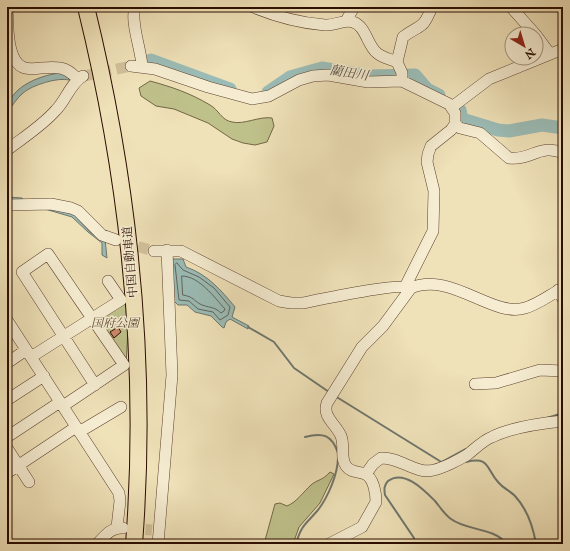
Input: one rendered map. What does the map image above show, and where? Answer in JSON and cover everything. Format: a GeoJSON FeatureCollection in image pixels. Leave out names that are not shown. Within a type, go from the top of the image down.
{"type":"FeatureCollection","features":[{"type":"Feature","properties":{"kind":"highway","name":"中国自動車道"},"geometry":{"type":"LineString","coordinates":[[86,7],[103,82],[119,170],[131,270],[138,386],[138,474],[134,544]]}},
{"type":"Feature","properties":{"kind":"highway","name":"中国自動車道"},"geometry":{"type":"LineString","coordinates":[[97,7],[129,160],[142,268],[148,378],[152,535]]}},
{"type":"Feature","properties":{"kind":"street"},"geometry":{"type":"LineString","coordinates":[[7,7],[10,50],[14,59],[19,65],[27,70],[51,67],[61,68],[81,77],[64,102],[47,120],[7,150]]}},
{"type":"Feature","properties":{"kind":"street"},"geometry":{"type":"LineString","coordinates":[[135,7],[133,16],[141,50],[142,66]]}},
{"type":"Feature","properties":{"kind":"street"},"geometry":{"type":"LineString","coordinates":[[254,7],[277,17],[314,23],[330,25],[346,21],[359,26],[377,53],[397,62]]}},
{"type":"Feature","properties":{"kind":"street"},"geometry":{"type":"LineString","coordinates":[[346,21],[354,7]]}},
{"type":"Feature","properties":{"kind":"street"},"geometry":{"type":"LineString","coordinates":[[402,77],[397,62],[403,37],[420,29],[425,24],[432,7]]}},
{"type":"Feature","properties":{"kind":"street"},"geometry":{"type":"LineString","coordinates":[[511,7],[527,26]]}},
{"type":"Feature","properties":{"kind":"street"},"geometry":{"type":"LineString","coordinates":[[544,46],[550,54]]}},
{"type":"Feature","properties":{"kind":"street"},"geometry":{"type":"LineString","coordinates":[[452,107],[489,79],[563,49]]}},
{"type":"Feature","properties":{"kind":"street"},"geometry":{"type":"LineString","coordinates":[[131,66],[142,66],[252,99],[269,96],[300,80],[313,76],[335,75],[368,82],[402,77],[452,107],[455,113],[454,124],[451,130],[430,146],[428,154],[427,162],[434,191],[433,231],[408,287],[383,326],[362,347],[325,409],[329,419],[340,434],[343,448],[343,462],[345,466],[352,472],[366,474],[370,478],[376,497],[374,509],[362,527],[329,544]]}},
{"type":"Feature","properties":{"kind":"street"},"geometry":{"type":"LineString","coordinates":[[454,124],[460,128],[480,133],[509,158],[524,157],[549,148],[563,153]]}},
{"type":"Feature","properties":{"kind":"street"},"geometry":{"type":"LineString","coordinates":[[7,205],[52,204],[71,208],[78,211],[102,235],[116,240]]}},
{"type":"Feature","properties":{"kind":"street"},"geometry":{"type":"LineString","coordinates":[[158,544],[152,535],[172,375],[167,250]]}},
{"type":"Feature","properties":{"kind":"street"},"geometry":{"type":"LineString","coordinates":[[154,251],[181,251],[258,292],[279,301],[291,303],[424,285],[454,288],[491,304],[520,309],[533,305],[561,292]]}},
{"type":"Feature","properties":{"kind":"street"},"geometry":{"type":"LineString","coordinates":[[7,437],[95,385],[124,365],[48,254],[22,272],[95,385]]}},
{"type":"Feature","properties":{"kind":"street"},"geometry":{"type":"LineString","coordinates":[[7,362],[29,354],[64,336],[121,300],[108,281]]}},
{"type":"Feature","properties":{"kind":"street"},"geometry":{"type":"LineString","coordinates":[[8,322],[119,493],[120,528],[108,532],[97,544]]}},
{"type":"Feature","properties":{"kind":"street"},"geometry":{"type":"LineString","coordinates":[[475,384],[496,382],[540,370],[563,371]]}},
{"type":"Feature","properties":{"kind":"street"},"geometry":{"type":"LineString","coordinates":[[7,400],[44,376]]}},
{"type":"Feature","properties":{"kind":"street"},"geometry":{"type":"LineString","coordinates":[[7,473],[78,430],[121,407]]}},
{"type":"Feature","properties":{"kind":"street"},"geometry":{"type":"LineString","coordinates":[[366,474],[373,464],[381,458],[399,460],[420,470],[433,470],[462,458],[497,434],[516,429],[563,421]]}},
{"type":"Feature","properties":{"kind":"street"},"geometry":{"type":"LineString","coordinates":[[7,448],[29,482]]}},
{"type":"Feature","properties":{"kind":"green space"},"geometry":{"type":"Polygon","coordinates":[[[150,81],[173,88],[203,101],[213,107],[228,121],[237,123],[262,118],[272,118],[274,126],[267,142],[255,145],[243,143],[232,139],[208,123],[174,109],[156,106],[141,96],[139,88],[150,81]]]}},
{"type":"Feature","properties":{"kind":"green space","name":"国府公園"},"geometry":{"type":"Polygon","coordinates":[[[126,302],[128,329],[126,365],[98,320],[126,302]]]}},
{"type":"Feature","properties":{"kind":"green space"},"geometry":{"type":"Polygon","coordinates":[[[330,472],[334,474],[320,503],[299,527],[293,544],[264,544],[275,504],[280,503],[287,506],[291,504],[311,485],[325,477],[330,472]]]}},
{"type":"Feature","properties":{"kind":"water"},"geometry":{"type":"Polygon","coordinates":[[[59,73],[71,76],[69,80],[64,79],[52,81],[27,90],[19,97],[7,113],[8,104],[18,90],[33,80],[59,73]]]}},
{"type":"Feature","properties":{"kind":"water"},"geometry":{"type":"Polygon","coordinates":[[[7,197],[22,198],[29,206],[45,206],[73,214],[91,233],[100,239],[105,239],[107,258],[102,255],[102,243],[72,217],[45,209],[27,209],[21,200],[7,199],[7,197]]]}},
{"type":"Feature","properties":{"kind":"water"},"geometry":{"type":"Polygon","coordinates":[[[172,259],[183,259],[186,267],[201,274],[213,283],[235,307],[232,317],[249,326],[248,329],[230,319],[226,322],[224,328],[211,316],[195,312],[187,305],[178,305],[174,301],[172,259]]]}},
{"type":"Feature","properties":{"kind":"building"},"geometry":{"type":"Polygon","coordinates":[[[118,327],[121,332],[114,338],[110,332],[118,327]]]}},
{"type":"Feature","properties":{"kind":"waterway","name":"藺田川"},"geometry":{"type":"LineString","coordinates":[[151,60],[230,89]]}},
{"type":"Feature","properties":{"kind":"waterway","name":"藺田川"},"geometry":{"type":"LineString","coordinates":[[268,92],[290,77],[322,68],[369,76],[415,75],[427,89],[439,95]]}},
{"type":"Feature","properties":{"kind":"waterway","name":"藺田川"},"geometry":{"type":"LineString","coordinates":[[460,110],[462,119],[498,130],[509,131],[542,125],[563,128]]}},
{"type":"Feature","properties":{"kind":"waterway"},"geometry":{"type":"LineString","coordinates":[[248,327],[274,342],[294,368],[329,392]]}},
{"type":"Feature","properties":{"kind":"waterway"},"geometry":{"type":"LineString","coordinates":[[335,396],[443,463]]}},
{"type":"Feature","properties":{"kind":"waterway"},"geometry":{"type":"LineString","coordinates":[[547,418],[563,413]]}},
{"type":"Feature","properties":{"kind":"waterway"},"geometry":{"type":"LineString","coordinates":[[305,437],[317,435],[326,436],[333,442],[338,453]]}},
{"type":"Feature","properties":{"kind":"waterway"},"geometry":{"type":"LineString","coordinates":[[442,462],[466,449]]}},
{"type":"Feature","properties":{"kind":"waterway"},"geometry":{"type":"LineString","coordinates":[[296,544],[302,529],[318,510],[329,492],[338,464],[338,457]]}},
{"type":"Feature","properties":{"kind":"waterway"},"geometry":{"type":"LineString","coordinates":[[466,462],[484,462],[500,484],[515,496],[523,506],[529,518],[536,544]]}},
{"type":"Feature","properties":{"kind":"waterway"},"geometry":{"type":"LineString","coordinates":[[412,544],[414,538],[385,495],[384,489],[386,484],[394,478],[407,479],[413,482],[457,523],[495,535],[507,544]]}},
{"type":"Feature","properties":{"kind":"tunnel"},"geometry":{"type":"LineString","coordinates":[[84,76],[131,66]]}},
{"type":"Feature","properties":{"kind":"tunnel"},"geometry":{"type":"LineString","coordinates":[[122,242],[154,251]]}},
{"type":"Feature","properties":{"kind":"tunnel"},"geometry":{"type":"LineString","coordinates":[[129,528],[152,530]]}}]}
